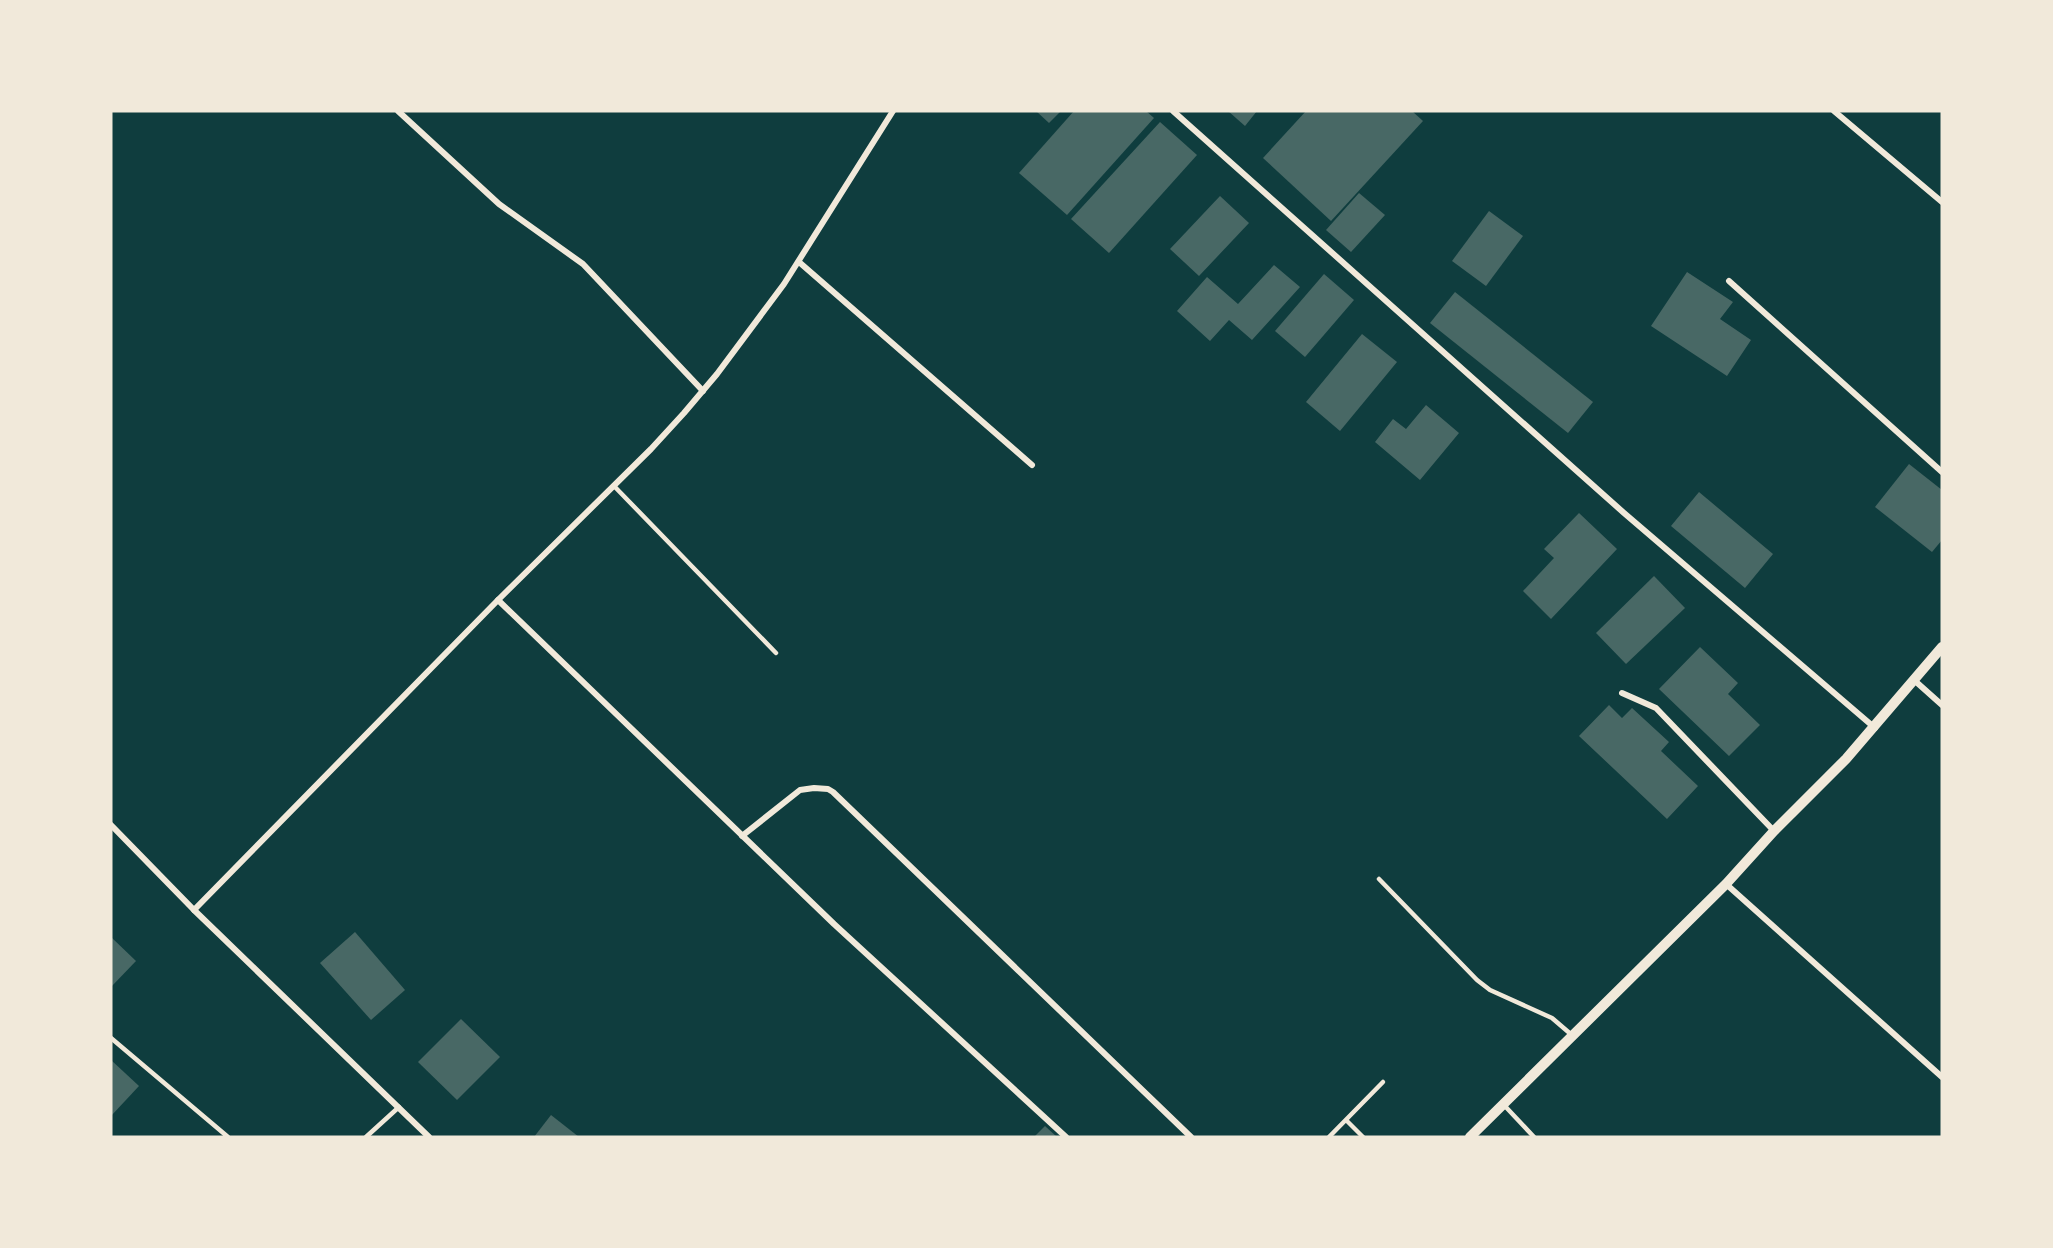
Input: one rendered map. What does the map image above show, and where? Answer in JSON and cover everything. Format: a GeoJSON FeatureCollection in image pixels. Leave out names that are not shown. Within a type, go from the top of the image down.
{"type":"FeatureCollection","features":[{"type":"Feature","properties":{"kind":"street"},"geometry":{"type":"LineString","coordinates":[[398,111],[498,204],[583,264],[703,391]]}},
{"type":"Feature","properties":{"kind":"street"},"geometry":{"type":"LineString","coordinates":[[194,910],[498,600],[614,486],[703,391],[799,261],[893,111]]}},
{"type":"Feature","properties":{"kind":"street"},"geometry":{"type":"LineString","coordinates":[[1173,111],[1624,513],[1875,728]]}},
{"type":"Feature","properties":{"kind":"street"},"geometry":{"type":"LineString","coordinates":[[1834,111],[1942,202]]}},
{"type":"Feature","properties":{"kind":"street"},"geometry":{"type":"LineString","coordinates":[[799,261],[1032,465]]}},
{"type":"Feature","properties":{"kind":"street"},"geometry":{"type":"LineString","coordinates":[[1729,281],[1942,472]]}},
{"type":"Feature","properties":{"kind":"street"},"geometry":{"type":"LineString","coordinates":[[498,600],[834,924],[1066,1137]]}},
{"type":"Feature","properties":{"kind":"street"},"geometry":{"type":"LineString","coordinates":[[1470,1137],[1726,884],[1774,831],[1875,728],[1942,647]]}},
{"type":"Feature","properties":{"kind":"street"},"geometry":{"type":"LineString","coordinates":[[1914,680],[1942,705]]}},
{"type":"Feature","properties":{"kind":"street"},"geometry":{"type":"LineString","coordinates":[[1622,693],[1656,708],[1774,831]]}},
{"type":"Feature","properties":{"kind":"street"},"geometry":{"type":"LineString","coordinates":[[742,836],[800,790],[814,788],[828,789],[833,792],[1191,1137]]}},
{"type":"Feature","properties":{"kind":"street"},"geometry":{"type":"LineString","coordinates":[[111,825],[194,910],[429,1137]]}},
{"type":"Feature","properties":{"kind":"street"},"geometry":{"type":"LineString","coordinates":[[1726,884],[1942,1077]]}},
{"type":"Feature","properties":{"kind":"lane"},"geometry":{"type":"LineString","coordinates":[[614,486],[776,653]]}},
{"type":"Feature","properties":{"kind":"lane"},"geometry":{"type":"LineString","coordinates":[[1379,879],[1477,980],[1490,990],[1552,1018],[1573,1036]]}},
{"type":"Feature","properties":{"kind":"lane"},"geometry":{"type":"LineString","coordinates":[[111,1038],[228,1137]]}},
{"type":"Feature","properties":{"kind":"lane"},"geometry":{"type":"LineString","coordinates":[[1329,1137],[1383,1082]]}},
{"type":"Feature","properties":{"kind":"lane"},"geometry":{"type":"LineString","coordinates":[[1503,1104],[1534,1137]]}},
{"type":"Feature","properties":{"kind":"lane"},"geometry":{"type":"LineString","coordinates":[[366,1137],[399,1107]]}},
{"type":"Feature","properties":{"kind":"lane"},"geometry":{"type":"LineString","coordinates":[[1347,1121],[1363,1137]]}},
{"type":"Feature","properties":{"kind":"building"},"geometry":{"type":"Polygon","coordinates":[[[1036,111],[1061,111],[1049,123],[1036,111]]]}},
{"type":"Feature","properties":{"kind":"building"},"geometry":{"type":"Polygon","coordinates":[[[1074,111],[1146,111],[1154,118],[1067,215],[1019,173],[1074,111]]]}},
{"type":"Feature","properties":{"kind":"building"},"geometry":{"type":"Polygon","coordinates":[[[1228,111],[1257,111],[1245,126],[1228,111]]]}},
{"type":"Feature","properties":{"kind":"building"},"geometry":{"type":"Polygon","coordinates":[[[1306,111],[1412,111],[1423,121],[1331,221],[1263,158],[1306,111]]]}},
{"type":"Feature","properties":{"kind":"building"},"geometry":{"type":"Polygon","coordinates":[[[1160,122],[1197,155],[1109,253],[1071,219],[1160,122]]]}},
{"type":"Feature","properties":{"kind":"building"},"geometry":{"type":"Polygon","coordinates":[[[1359,193],[1385,215],[1351,252],[1326,230],[1359,193]]]}},
{"type":"Feature","properties":{"kind":"building"},"geometry":{"type":"Polygon","coordinates":[[[1220,196],[1249,223],[1199,276],[1170,249],[1220,196]]]}},
{"type":"Feature","properties":{"kind":"building"},"geometry":{"type":"Polygon","coordinates":[[[1489,211],[1523,236],[1486,286],[1452,261],[1489,211]]]}},
{"type":"Feature","properties":{"kind":"building"},"geometry":{"type":"Polygon","coordinates":[[[1274,265],[1300,287],[1252,340],[1229,320],[1210,341],[1177,311],[1207,277],[1238,304],[1274,265]]]}},
{"type":"Feature","properties":{"kind":"building"},"geometry":{"type":"Polygon","coordinates":[[[1687,272],[1733,302],[1720,319],[1751,340],[1727,376],[1651,326],[1687,272]]]}},
{"type":"Feature","properties":{"kind":"building"},"geometry":{"type":"Polygon","coordinates":[[[1324,274],[1354,300],[1305,357],[1275,331],[1324,274]]]}},
{"type":"Feature","properties":{"kind":"building"},"geometry":{"type":"Polygon","coordinates":[[[1455,292],[1593,402],[1568,433],[1430,323],[1455,292]]]}},
{"type":"Feature","properties":{"kind":"building"},"geometry":{"type":"Polygon","coordinates":[[[1362,334],[1397,362],[1340,431],[1306,402],[1362,334]]]}},
{"type":"Feature","properties":{"kind":"building"},"geometry":{"type":"Polygon","coordinates":[[[1426,405],[1459,433],[1420,480],[1375,442],[1393,419],[1406,429],[1426,405]]]}},
{"type":"Feature","properties":{"kind":"building"},"geometry":{"type":"Polygon","coordinates":[[[1909,464],[1942,490],[1942,540],[1932,552],[1875,507],[1909,464]]]}},
{"type":"Feature","properties":{"kind":"building"},"geometry":{"type":"Polygon","coordinates":[[[1699,492],[1773,554],[1745,588],[1671,526],[1699,492]]]}},
{"type":"Feature","properties":{"kind":"building"},"geometry":{"type":"Polygon","coordinates":[[[1579,513],[1617,549],[1551,619],[1523,591],[1554,558],[1544,549],[1579,513]]]}},
{"type":"Feature","properties":{"kind":"building"},"geometry":{"type":"Polygon","coordinates":[[[1654,576],[1685,608],[1626,664],[1596,633],[1654,576]]]}},
{"type":"Feature","properties":{"kind":"building"},"geometry":{"type":"Polygon","coordinates":[[[1700,647],[1738,683],[1728,694],[1760,725],[1729,756],[1659,689],[1700,647]]]}},
{"type":"Feature","properties":{"kind":"building"},"geometry":{"type":"Polygon","coordinates":[[[1609,705],[1622,718],[1632,708],[1669,742],[1661,751],[1698,786],[1667,819],[1579,736],[1609,705]]]}},
{"type":"Feature","properties":{"kind":"building"},"geometry":{"type":"Polygon","coordinates":[[[355,932],[405,990],[371,1020],[320,963],[355,932]]]}},
{"type":"Feature","properties":{"kind":"building"},"geometry":{"type":"Polygon","coordinates":[[[111,937],[136,961],[111,987],[111,937]]]}},
{"type":"Feature","properties":{"kind":"building"},"geometry":{"type":"Polygon","coordinates":[[[461,1019],[500,1057],[457,1100],[418,1062],[461,1019]]]}},
{"type":"Feature","properties":{"kind":"building"},"geometry":{"type":"Polygon","coordinates":[[[111,1060],[139,1086],[111,1116],[111,1060]]]}},
{"type":"Feature","properties":{"kind":"building"},"geometry":{"type":"Polygon","coordinates":[[[551,1115],[579,1137],[534,1137],[551,1115]]]}},
{"type":"Feature","properties":{"kind":"building"},"geometry":{"type":"Polygon","coordinates":[[[1045,1126],[1057,1137],[1034,1137],[1045,1126]]]}}]}
